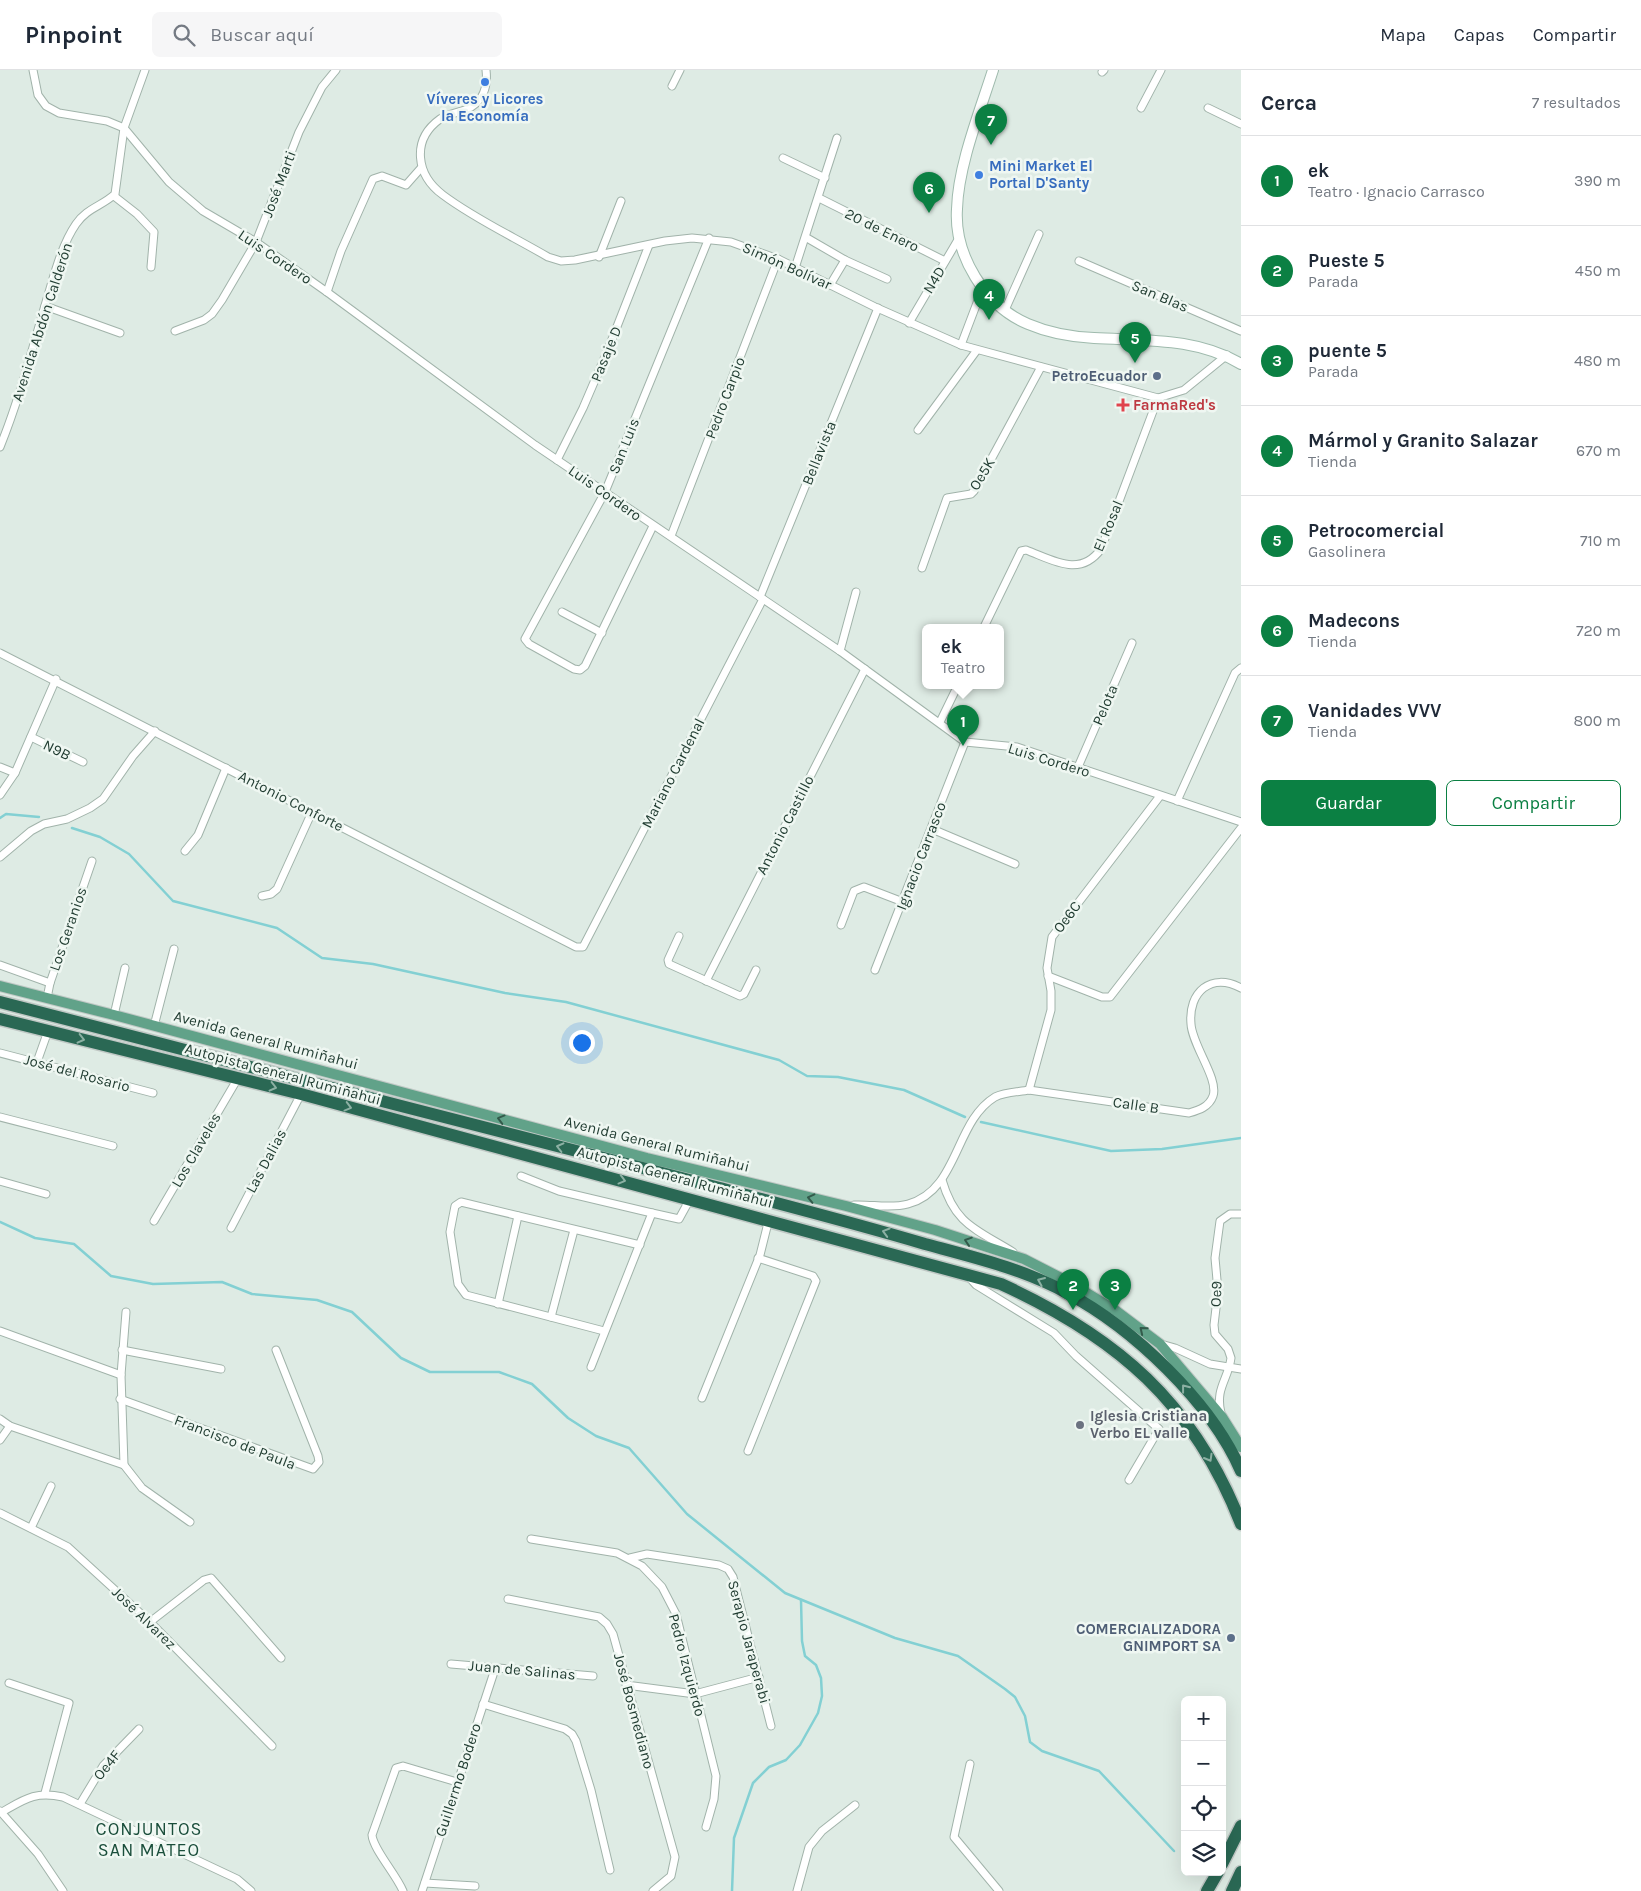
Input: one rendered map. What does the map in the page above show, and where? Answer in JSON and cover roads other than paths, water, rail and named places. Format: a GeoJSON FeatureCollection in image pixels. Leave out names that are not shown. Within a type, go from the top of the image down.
{"type":"FeatureCollection","features":[{"type":"Feature","properties":{"kind":"highway","name":"Autopista General Rumiñahui"},"geometry":{"type":"LineString","coordinates":[[0,1002],[833,1217],[1024,1274],[1068,1293],[1142,1346],[1178,1380],[1213,1424],[1234,1454],[1241,1471]]}},
{"type":"Feature","properties":{"kind":"highway","name":"Autopista General Rumiñahui"},"geometry":{"type":"LineString","coordinates":[[0,1019],[301,1094],[965,1272],[1001,1284],[1050,1307],[1087,1328],[1139,1371],[1183,1418],[1209,1457],[1232,1501],[1241,1524]]}},
{"type":"Feature","properties":{"kind":"highway"},"geometry":{"type":"LineString","coordinates":[[1226,1856],[1241,1826]]}},
{"type":"Feature","properties":{"kind":"highway"},"geometry":{"type":"LineString","coordinates":[[1232,1891],[1241,1872]]}},
{"type":"Feature","properties":{"kind":"highway"},"geometry":{"type":"LineString","coordinates":[[1207,1891],[1216,1876]]}},
{"type":"Feature","properties":{"kind":"main road"},"geometry":{"type":"LineString","coordinates":[[993,70],[959,190],[956,216],[959,238],[965,257],[983,287],[1005,310],[1027,324],[1060,334],[1193,344],[1227,356],[1241,364]]}},
{"type":"Feature","properties":{"kind":"main road","name":"Avenida General Rumiñahui"},"geometry":{"type":"LineString","coordinates":[[0,986],[114,1014],[647,1158],[846,1206],[935,1230],[1024,1259],[1116,1310],[1160,1344],[1222,1417],[1241,1447]]}},
{"type":"Feature","properties":{"kind":"street"},"geometry":{"type":"LineString","coordinates":[[33,70],[38,95],[46,106],[59,113],[107,121],[124,128]]}},
{"type":"Feature","properties":{"kind":"street"},"geometry":{"type":"LineString","coordinates":[[145,70],[124,128],[114,196],[137,214],[154,232],[151,266]]}},
{"type":"Feature","properties":{"kind":"street","name":"José Marti"},"geometry":{"type":"LineString","coordinates":[[175,331],[192,326],[212,314],[256,242],[300,132],[322,87],[336,70]]}},
{"type":"Feature","properties":{"kind":"street"},"geometry":{"type":"LineString","coordinates":[[327,292],[342,250],[373,179],[382,176],[406,185],[421,168],[420,152],[425,133],[441,118],[467,109],[481,97],[486,90],[486,70]]}},
{"type":"Feature","properties":{"kind":"street"},"geometry":{"type":"LineString","coordinates":[[672,86],[680,70]]}},
{"type":"Feature","properties":{"kind":"street"},"geometry":{"type":"LineString","coordinates":[[1141,108],[1161,70]]}},
{"type":"Feature","properties":{"kind":"street"},"geometry":{"type":"LineString","coordinates":[[1208,108],[1241,124]]}},
{"type":"Feature","properties":{"kind":"street","name":"Luis Cordero"},"geometry":{"type":"LineString","coordinates":[[124,128],[169,182],[204,211],[256,242],[557,460],[865,669],[965,742],[1017,747],[1241,822]]}},
{"type":"Feature","properties":{"kind":"street"},"geometry":{"type":"LineString","coordinates":[[796,268],[838,138]]}},
{"type":"Feature","properties":{"kind":"street"},"geometry":{"type":"LineString","coordinates":[[783,158],[825,178]]}},
{"type":"Feature","properties":{"kind":"street","name":"Simón Bolívar"},"geometry":{"type":"LineString","coordinates":[[421,168],[442,194],[548,257],[561,261],[599,257],[649,245],[692,238],[709,238],[731,242],[778,260],[878,308],[977,350],[1158,398]]}},
{"type":"Feature","properties":{"kind":"street","name":"Avenida Abdón Calderón"},"geometry":{"type":"LineString","coordinates":[[0,447],[13,414],[56,270],[76,224],[88,210],[114,196]]}},
{"type":"Feature","properties":{"kind":"street","name":"20 de Enero"},"geometry":{"type":"LineString","coordinates":[[819,198],[946,262]]}},
{"type":"Feature","properties":{"kind":"street"},"geometry":{"type":"LineString","coordinates":[[599,257],[621,200]]}},
{"type":"Feature","properties":{"kind":"street"},"geometry":{"type":"LineString","coordinates":[[1005,310],[1039,234]]}},
{"type":"Feature","properties":{"kind":"street","name":"San Luis"},"geometry":{"type":"LineString","coordinates":[[602,633],[585,666],[580,670],[529,644],[526,639],[605,492],[709,238]]}},
{"type":"Feature","properties":{"kind":"street"},"geometry":{"type":"LineString","coordinates":[[807,238],[845,260],[887,279]]}},
{"type":"Feature","properties":{"kind":"street","name":"N4D"},"geometry":{"type":"LineString","coordinates":[[909,322],[959,238]]}},
{"type":"Feature","properties":{"kind":"street","name":"Pasaje D"},"geometry":{"type":"LineString","coordinates":[[557,460],[580,417],[649,245]]}},
{"type":"Feature","properties":{"kind":"street","name":"Pedro Carpio"},"geometry":{"type":"LineString","coordinates":[[671,536],[778,260]]}},
{"type":"Feature","properties":{"kind":"street"},"geometry":{"type":"LineString","coordinates":[[830,285],[845,260]]}},
{"type":"Feature","properties":{"kind":"street","name":"San Blas"},"geometry":{"type":"LineString","coordinates":[[1079,261],[1241,330]]}},
{"type":"Feature","properties":{"kind":"street"},"geometry":{"type":"LineString","coordinates":[[961,344],[983,287]]}},
{"type":"Feature","properties":{"kind":"street"},"geometry":{"type":"LineString","coordinates":[[45,306],[120,333]]}},
{"type":"Feature","properties":{"kind":"street","name":"Bellavista"},"geometry":{"type":"LineString","coordinates":[[761,598],[878,308]]}},
{"type":"Feature","properties":{"kind":"street"},"geometry":{"type":"LineString","coordinates":[[918,430],[977,350]]}},
{"type":"Feature","properties":{"kind":"street"},"geometry":{"type":"LineString","coordinates":[[1158,398],[1184,390],[1227,356]]}},
{"type":"Feature","properties":{"kind":"street","name":"Oe5K"},"geometry":{"type":"LineString","coordinates":[[922,568],[947,498],[971,494],[974,491],[1041,367]]}},
{"type":"Feature","properties":{"kind":"street","name":"El Rosal"},"geometry":{"type":"LineString","coordinates":[[985,624],[1021,551],[1026,550],[1064,564],[1086,563],[1095,558],[1101,549],[1158,398]]}},
{"type":"Feature","properties":{"kind":"street"},"geometry":{"type":"LineString","coordinates":[[562,612],[602,633],[653,526]]}},
{"type":"Feature","properties":{"kind":"street"},"geometry":{"type":"LineString","coordinates":[[840,652],[856,592]]}},
{"type":"Feature","properties":{"kind":"street","name":"Mariano Cardenal"},"geometry":{"type":"LineString","coordinates":[[583,947],[761,598]]}},
{"type":"Feature","properties":{"kind":"street","name":"Pelota"},"geometry":{"type":"LineString","coordinates":[[1078,767],[1132,643]]}},
{"type":"Feature","properties":{"kind":"street","name":"Antonio Conforte"},"geometry":{"type":"LineString","coordinates":[[0,653],[56,679],[576,947],[583,947]]}},
{"type":"Feature","properties":{"kind":"street"},"geometry":{"type":"LineString","coordinates":[[1177,801],[1235,673],[1241,668]]}},
{"type":"Feature","properties":{"kind":"street","name":"Antonio Castillo"},"geometry":{"type":"LineString","coordinates":[[706,980],[865,669]]}},
{"type":"Feature","properties":{"kind":"street"},"geometry":{"type":"LineString","coordinates":[[0,795],[15,773],[56,679]]}},
{"type":"Feature","properties":{"kind":"street"},"geometry":{"type":"LineString","coordinates":[[940,722],[956,689]]}},
{"type":"Feature","properties":{"kind":"street"},"geometry":{"type":"LineString","coordinates":[[0,857],[32,831],[44,824],[67,819],[90,808],[103,799],[133,756],[155,731]]}},
{"type":"Feature","properties":{"kind":"street","name":"N9B"},"geometry":{"type":"LineString","coordinates":[[31,737],[83,762]]}},
{"type":"Feature","properties":{"kind":"street","name":"Ignacio Carrasco"},"geometry":{"type":"LineString","coordinates":[[875,970],[965,742]]}},
{"type":"Feature","properties":{"kind":"street"},"geometry":{"type":"LineString","coordinates":[[0,767],[15,773]]}},
{"type":"Feature","properties":{"kind":"street"},"geometry":{"type":"LineString","coordinates":[[185,851],[198,835],[226,768]]}},
{"type":"Feature","properties":{"kind":"street","name":"Oe6C"},"geometry":{"type":"LineString","coordinates":[[1029,1090],[1050,1010],[1048,954],[1056,930],[1160,796]]}},
{"type":"Feature","properties":{"kind":"street"},"geometry":{"type":"LineString","coordinates":[[262,896],[271,894],[277,889],[312,812]]}},
{"type":"Feature","properties":{"kind":"street"},"geometry":{"type":"LineString","coordinates":[[932,828],[1016,864]]}},
{"type":"Feature","properties":{"kind":"street"},"geometry":{"type":"LineString","coordinates":[[1048,976],[1102,997],[1110,997],[1241,828]]}},
{"type":"Feature","properties":{"kind":"street","name":"Los Geranios"},"geometry":{"type":"LineString","coordinates":[[47,998],[50,983],[92,861]]}},
{"type":"Feature","properties":{"kind":"street"},"geometry":{"type":"LineString","coordinates":[[840,925],[854,891],[864,888],[903,902]]}},
{"type":"Feature","properties":{"kind":"street"},"geometry":{"type":"LineString","coordinates":[[679,936],[668,960],[669,964],[740,996],[744,994],[756,970]]}},
{"type":"Feature","properties":{"kind":"street"},"geometry":{"type":"LineString","coordinates":[[154,1026],[174,949]]}},
{"type":"Feature","properties":{"kind":"street"},"geometry":{"type":"LineString","coordinates":[[0,965],[50,983]]}},
{"type":"Feature","properties":{"kind":"street"},"geometry":{"type":"LineString","coordinates":[[114,1014],[126,968]]}},
{"type":"Feature","properties":{"kind":"street","name":"Calle B"},"geometry":{"type":"LineString","coordinates":[[846,1206],[886,1207],[908,1204],[926,1195],[942,1180],[973,1121],[986,1105],[1002,1094],[1029,1090],[1189,1113],[1199,1110],[1208,1104],[1213,1096],[1214,1084],[1192,1035],[1191,1010],[1194,1000],[1206,985],[1231,983],[1241,988]]}},
{"type":"Feature","properties":{"kind":"street"},"geometry":{"type":"LineString","coordinates":[[38,1062],[48,1030]]}},
{"type":"Feature","properties":{"kind":"street","name":"José del Rosario"},"geometry":{"type":"LineString","coordinates":[[0,1052],[154,1093]]}},
{"type":"Feature","properties":{"kind":"street","name":"Los Claveles"},"geometry":{"type":"LineString","coordinates":[[154,1221],[238,1078]]}},
{"type":"Feature","properties":{"kind":"street","name":"Las Dalias"},"geometry":{"type":"LineString","coordinates":[[231,1228],[301,1094]]}},
{"type":"Feature","properties":{"kind":"street"},"geometry":{"type":"LineString","coordinates":[[0,1116],[113,1146]]}},
{"type":"Feature","properties":{"kind":"street"},"geometry":{"type":"LineString","coordinates":[[521,1176],[558,1191],[679,1219],[683,1216],[691,1198]]}},
{"type":"Feature","properties":{"kind":"street"},"geometry":{"type":"LineString","coordinates":[[942,1180],[948,1200],[963,1222],[1024,1259]]}},
{"type":"Feature","properties":{"kind":"street"},"geometry":{"type":"LineString","coordinates":[[0,1182],[46,1194]]}},
{"type":"Feature","properties":{"kind":"street"},"geometry":{"type":"LineString","coordinates":[[604,1331],[466,1295],[458,1284],[450,1232],[455,1206],[461,1202],[640,1245]]}},
{"type":"Feature","properties":{"kind":"street"},"geometry":{"type":"LineString","coordinates":[[591,1367],[652,1213]]}},
{"type":"Feature","properties":{"kind":"street","name":"Oe9"},"geometry":{"type":"LineString","coordinates":[[1230,1367],[1231,1358],[1228,1349],[1215,1334],[1214,1325],[1218,1292],[1215,1258],[1220,1222],[1224,1217],[1241,1214]]}},
{"type":"Feature","properties":{"kind":"street"},"geometry":{"type":"LineString","coordinates":[[498,1304],[518,1216]]}},
{"type":"Feature","properties":{"kind":"street"},"geometry":{"type":"LineString","coordinates":[[702,1398],[758,1258],[769,1219]]}},
{"type":"Feature","properties":{"kind":"street"},"geometry":{"type":"LineString","coordinates":[[551,1317],[574,1230]]}},
{"type":"Feature","properties":{"kind":"street"},"geometry":{"type":"LineString","coordinates":[[748,1452],[816,1281],[813,1276],[758,1258]]}},
{"type":"Feature","properties":{"kind":"street"},"geometry":{"type":"LineString","coordinates":[[965,1272],[976,1285],[1054,1333],[1076,1356],[1158,1430],[1129,1480]]}},
{"type":"Feature","properties":{"kind":"street"},"geometry":{"type":"LineString","coordinates":[[124,1465],[120,1399],[126,1312]]}},
{"type":"Feature","properties":{"kind":"street"},"geometry":{"type":"LineString","coordinates":[[0,1331],[121,1375]]}},
{"type":"Feature","properties":{"kind":"street"},"geometry":{"type":"LineString","coordinates":[[1160,1344],[1175,1348],[1210,1364],[1241,1369]]}},
{"type":"Feature","properties":{"kind":"street"},"geometry":{"type":"LineString","coordinates":[[122,1350],[221,1369]]}},
{"type":"Feature","properties":{"kind":"street","name":"Francisco de Paula"},"geometry":{"type":"LineString","coordinates":[[120,1399],[313,1469],[319,1462],[318,1456],[276,1350]]}},
{"type":"Feature","properties":{"kind":"street"},"geometry":{"type":"LineString","coordinates":[[1222,1417],[1218,1401],[1219,1391],[1230,1367]]}},
{"type":"Feature","properties":{"kind":"street"},"geometry":{"type":"LineString","coordinates":[[0,1419],[10,1426],[124,1465],[142,1488],[190,1522]]}},
{"type":"Feature","properties":{"kind":"street"},"geometry":{"type":"LineString","coordinates":[[0,1440],[10,1426]]}},
{"type":"Feature","properties":{"kind":"street"},"geometry":{"type":"LineString","coordinates":[[31,1528],[51,1486]]}},
{"type":"Feature","properties":{"kind":"street","name":"José Alvarez"},"geometry":{"type":"LineString","coordinates":[[0,1513],[68,1547],[150,1622],[272,1746]]}},
{"type":"Feature","properties":{"kind":"street","name":"Pedro Izquierdo"},"geometry":{"type":"LineString","coordinates":[[531,1539],[630,1558],[642,1566],[662,1587],[676,1614],[716,1776],[714,1799],[706,1827]]}},
{"type":"Feature","properties":{"kind":"street","name":"Serapio Jaraperabi"},"geometry":{"type":"LineString","coordinates":[[630,1558],[647,1554],[718,1565],[728,1569],[732,1577],[759,1677],[770,1726]]}},
{"type":"Feature","properties":{"kind":"street"},"geometry":{"type":"LineString","coordinates":[[150,1622],[204,1580],[211,1578],[281,1658]]}},
{"type":"Feature","properties":{"kind":"street","name":"José Bosmediano"},"geometry":{"type":"LineString","coordinates":[[508,1599],[599,1618],[607,1624],[613,1634],[675,1857],[671,1876],[653,1891]]}},
{"type":"Feature","properties":{"kind":"street","name":"Juan de Salinas"},"geometry":{"type":"LineString","coordinates":[[451,1664],[593,1676]]}},
{"type":"Feature","properties":{"kind":"street","name":"Guillermo Bodero"},"geometry":{"type":"LineString","coordinates":[[422,1891],[494,1669]]}},
{"type":"Feature","properties":{"kind":"street"},"geometry":{"type":"LineString","coordinates":[[626,1685],[695,1694],[759,1677]]}},
{"type":"Feature","properties":{"kind":"street"},"geometry":{"type":"LineString","coordinates":[[10,1683],[69,1703],[45,1793]]}},
{"type":"Feature","properties":{"kind":"street"},"geometry":{"type":"LineString","coordinates":[[483,1704],[565,1729],[572,1734],[576,1741],[591,1790],[610,1870]]}},
{"type":"Feature","properties":{"kind":"street","name":"Oe4F"},"geometry":{"type":"LineString","coordinates":[[80,1804],[103,1766],[139,1728]]}},
{"type":"Feature","properties":{"kind":"street"},"geometry":{"type":"LineString","coordinates":[[970,1764],[954,1837],[956,1842],[998,1890]]}},
{"type":"Feature","properties":{"kind":"street"},"geometry":{"type":"LineString","coordinates":[[403,1891],[388,1863],[372,1842],[372,1835],[396,1768],[403,1766],[457,1782]]}},
{"type":"Feature","properties":{"kind":"street"},"geometry":{"type":"LineString","coordinates":[[63,1891],[38,1854],[1,1812],[25,1800],[45,1793],[80,1804],[237,1879],[251,1891]]}},
{"type":"Feature","properties":{"kind":"street"},"geometry":{"type":"LineString","coordinates":[[797,1891],[809,1847],[822,1831],[855,1805]]}},
{"type":"Feature","properties":{"kind":"street"},"geometry":{"type":"LineString","coordinates":[[425,1883],[475,1886]]}},
{"type":"Feature","properties":{"kind":"waterway"},"geometry":{"type":"LineString","coordinates":[[0,818],[6,814],[39,817]]}},
{"type":"Feature","properties":{"kind":"waterway"},"geometry":{"type":"LineString","coordinates":[[72,828],[100,837],[129,854],[173,901],[277,928],[322,958],[373,964],[505,993],[566,1002],[779,1060],[807,1076],[838,1077],[904,1090],[965,1117]]}},
{"type":"Feature","properties":{"kind":"waterway"},"geometry":{"type":"LineString","coordinates":[[981,1122],[1111,1151],[1162,1149],[1241,1138]]}},
{"type":"Feature","properties":{"kind":"waterway"},"geometry":{"type":"LineString","coordinates":[[0,1222],[35,1238],[74,1244],[111,1276],[153,1284],[222,1282],[252,1294],[317,1300],[352,1312],[401,1358],[430,1372],[499,1372],[532,1384],[568,1418],[596,1436],[629,1448],[687,1514],[785,1593],[895,1638],[958,1656],[1005,1689],[1015,1697],[1025,1716],[1030,1742],[1042,1751],[1099,1771],[1174,1851]]}},
{"type":"Feature","properties":{"kind":"waterway"},"geometry":{"type":"LineString","coordinates":[[732,1891],[734,1838],[753,1783],[769,1767],[786,1760],[800,1745],[818,1713],[822,1696],[821,1678],[816,1665],[805,1656],[802,1641],[801,1600]]}},
{"type":"Feature","properties":{"kind":"place","name":"Víveres y Licores la Economía"},"geometry":{"type":"Point","coordinates":[485,82]}},
{"type":"Feature","properties":{"kind":"place","name":"Vanidades VVV"},"geometry":{"type":"Point","coordinates":[991,145]}},
{"type":"Feature","properties":{"kind":"place","name":"Mini Market El Portal D'Santy"},"geometry":{"type":"Point","coordinates":[979,175]}},
{"type":"Feature","properties":{"kind":"place","name":"Madecons"},"geometry":{"type":"Point","coordinates":[929,213]}},
{"type":"Feature","properties":{"kind":"place","name":"Mármol y Granito Salazar"},"geometry":{"type":"Point","coordinates":[989,320]}},
{"type":"Feature","properties":{"kind":"place","name":"Petrocomercial"},"geometry":{"type":"Point","coordinates":[1135,363]}},
{"type":"Feature","properties":{"kind":"place","name":"PetroEcuador"},"geometry":{"type":"Point","coordinates":[1157,376]}},
{"type":"Feature","properties":{"kind":"place","name":"FarmaRed's"},"geometry":{"type":"Point","coordinates":[1123,405]}},
{"type":"Feature","properties":{"kind":"place","name":"ek"},"geometry":{"type":"Point","coordinates":[963,746]}},
{"type":"Feature","properties":{"kind":"place","name":"Pueste 5"},"geometry":{"type":"Point","coordinates":[1073,1310]}},
{"type":"Feature","properties":{"kind":"place","name":"puente 5"},"geometry":{"type":"Point","coordinates":[1115,1310]}},
{"type":"Feature","properties":{"kind":"place","name":"Iglesia Cristiana Verbo EL valle"},"geometry":{"type":"Point","coordinates":[1080,1425]}},
{"type":"Feature","properties":{"kind":"place","name":"COMERCIALIZADORA GNIMPORT SA"},"geometry":{"type":"Point","coordinates":[1231,1638]}},
{"type":"Feature","properties":{"kind":"district","name":"CONJUNTOS SAN MATEO"},"geometry":{"type":"Point","coordinates":[149,1839]}}]}
